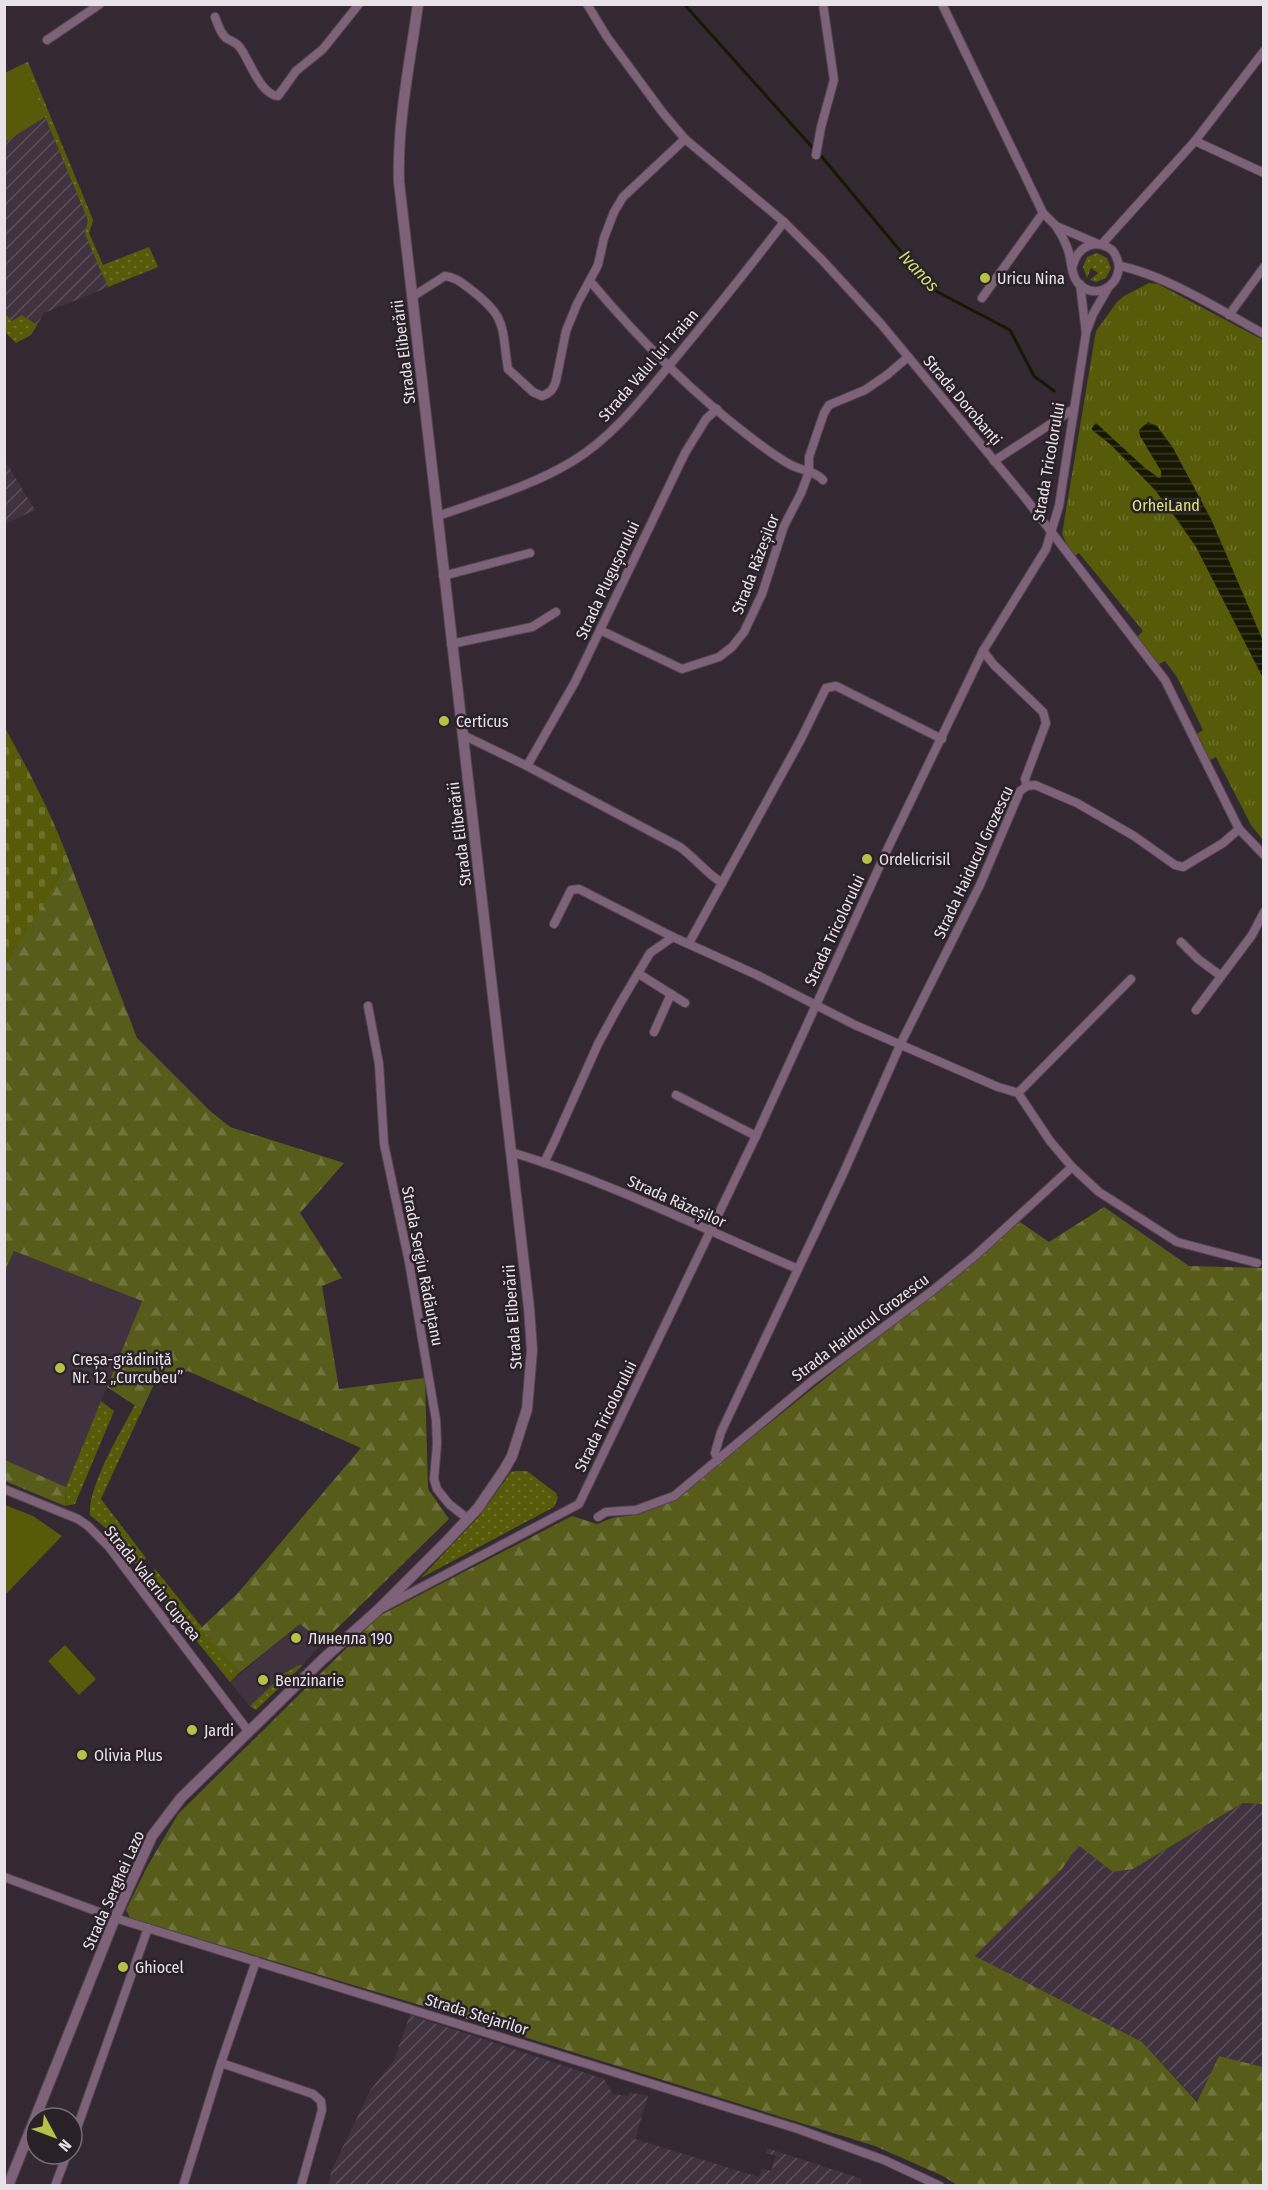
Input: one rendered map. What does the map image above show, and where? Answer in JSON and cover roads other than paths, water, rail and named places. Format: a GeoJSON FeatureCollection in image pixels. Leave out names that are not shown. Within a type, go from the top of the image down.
{"type":"FeatureCollection","features":[{"type":"Feature","properties":{"kind":"street"},"geometry":{"type":"LineString","coordinates":[[47,40],[100,4]]}},
{"type":"Feature","properties":{"kind":"street"},"geometry":{"type":"LineString","coordinates":[[215,17],[222,33],[241,48],[268,92],[278,96],[296,71],[323,49],[359,4]]}},
{"type":"Feature","properties":{"kind":"street","name":"Strada Eliberării"},"geometry":{"type":"LineString","coordinates":[[378,1610],[468,1519],[490,1492],[512,1456],[528,1397],[532,1350],[399,182],[398,159],[418,4]]}},
{"type":"Feature","properties":{"kind":"street","name":"Strada Dorobanți"},"geometry":{"type":"LineString","coordinates":[[587,4],[613,45],[685,139],[784,222],[881,324],[1052,533],[1165,680],[1239,829],[1263,855]]}},
{"type":"Feature","properties":{"kind":"street"},"geometry":{"type":"LineString","coordinates":[[816,155],[834,80],[823,4]]}},
{"type":"Feature","properties":{"kind":"street"},"geometry":{"type":"LineString","coordinates":[[942,4],[1043,213],[1056,225],[1100,244],[1108,246],[1116,255],[1120,266],[1115,282],[1108,287],[1093,291],[1080,284],[1073,272],[1075,256],[1089,245],[1100,244],[1195,141],[1263,51]]}},
{"type":"Feature","properties":{"kind":"street"},"geometry":{"type":"LineString","coordinates":[[412,297],[446,276],[452,276],[493,308],[501,321],[508,369],[533,392],[542,396],[548,393],[554,388],[566,331],[598,265],[604,238],[614,212],[623,198],[685,139]]}},
{"type":"Feature","properties":{"kind":"street"},"geometry":{"type":"LineString","coordinates":[[1195,141],[1263,173]]}},
{"type":"Feature","properties":{"kind":"street"},"geometry":{"type":"LineString","coordinates":[[982,298],[1043,213]]}},
{"type":"Feature","properties":{"kind":"street","name":"Strada Valul lui Traian"},"geometry":{"type":"LineString","coordinates":[[438,516],[546,476],[574,460],[614,429],[729,294],[784,222]]}},
{"type":"Feature","properties":{"kind":"street"},"geometry":{"type":"LineString","coordinates":[[1056,225],[1073,265]]}},
{"type":"Feature","properties":{"kind":"street"},"geometry":{"type":"LineString","coordinates":[[1120,266],[1159,279],[1263,334]]}},
{"type":"Feature","properties":{"kind":"street"},"geometry":{"type":"LineString","coordinates":[[1229,315],[1263,267]]}},
{"type":"Feature","properties":{"kind":"street"},"geometry":{"type":"LineString","coordinates":[[590,281],[615,312],[669,366],[717,409],[773,455],[808,472],[817,473],[823,480]]}},
{"type":"Feature","properties":{"kind":"street","name":"Strada Tricolorului"},"geometry":{"type":"LineString","coordinates":[[1080,284],[1086,333]]}},
{"type":"Feature","properties":{"kind":"street","name":"Strada Tricolorului"},"geometry":{"type":"LineString","coordinates":[[378,1610],[579,1504],[756,1136],[887,850],[983,651],[1036,566],[1052,533],[1059,506],[1072,410],[1086,333],[1093,314],[1108,287]]}},
{"type":"Feature","properties":{"kind":"street","name":"Strada Răzeșilor"},"geometry":{"type":"LineString","coordinates":[[600,630],[682,669],[719,657],[732,647],[744,632],[754,613],[784,526],[801,493],[808,472],[809,457],[824,413],[829,405],[865,390],[888,375],[908,357]]}},
{"type":"Feature","properties":{"kind":"street","name":"Strada Plugușorului"},"geometry":{"type":"LineString","coordinates":[[528,766],[575,682],[685,453],[705,419],[717,409]]}},
{"type":"Feature","properties":{"kind":"street"},"geometry":{"type":"LineString","coordinates":[[994,461],[1072,410]]}},
{"type":"Feature","properties":{"kind":"street"},"geometry":{"type":"LineString","coordinates":[[443,576],[530,553]]}},
{"type":"Feature","properties":{"kind":"street"},"geometry":{"type":"LineString","coordinates":[[451,644],[532,627],[556,612]]}},
{"type":"Feature","properties":{"kind":"street"},"geometry":{"type":"LineString","coordinates":[[983,651],[994,665],[1043,712],[1045,717],[1046,723],[1025,779],[1027,786]]}},
{"type":"Feature","properties":{"kind":"street"},"geometry":{"type":"LineString","coordinates":[[554,924],[574,888],[689,943],[792,757],[824,691],[829,686],[836,686],[942,739]]}},
{"type":"Feature","properties":{"kind":"street"},"geometry":{"type":"LineString","coordinates":[[463,735],[528,766],[680,847],[711,876],[722,883]]}},
{"type":"Feature","properties":{"kind":"street","name":"Strada Haiducul Grozescu"},"geometry":{"type":"LineString","coordinates":[[717,1460],[715,1453],[720,1432],[798,1269],[901,1043],[966,914],[1020,791],[1027,786],[1043,787],[1077,803],[1134,836],[1175,865],[1183,867],[1223,843],[1239,829]]}},
{"type":"Feature","properties":{"kind":"street"},"geometry":{"type":"LineString","coordinates":[[1196,1010],[1252,935],[1263,912]]}},
{"type":"Feature","properties":{"kind":"street"},"geometry":{"type":"LineString","coordinates":[[544,1162],[598,1044],[618,1007],[650,953],[673,937]]}},
{"type":"Feature","properties":{"kind":"street"},"geometry":{"type":"LineString","coordinates":[[1181,942],[1221,976]]}},
{"type":"Feature","properties":{"kind":"street","name":"Strada Tricolorului"},"geometry":{"type":"LineString","coordinates":[[689,943],[816,1005]]}},
{"type":"Feature","properties":{"kind":"street"},"geometry":{"type":"LineString","coordinates":[[639,974],[685,1003]]}},
{"type":"Feature","properties":{"kind":"street"},"geometry":{"type":"LineString","coordinates":[[1018,1093],[1131,979]]}},
{"type":"Feature","properties":{"kind":"street"},"geometry":{"type":"LineString","coordinates":[[654,1032],[671,994]]}},
{"type":"Feature","properties":{"kind":"street"},"geometry":{"type":"LineString","coordinates":[[816,1005],[855,1025],[989,1083],[1018,1093],[1050,1141],[1072,1167],[1099,1192],[1168,1237],[1188,1246],[1257,1263]]}},
{"type":"Feature","properties":{"kind":"street","name":"Strada Sergiu Rădăuțanu"},"geometry":{"type":"LineString","coordinates":[[368,1006],[379,1064],[384,1144],[409,1262],[436,1420],[437,1444],[434,1479],[436,1490],[468,1519]]}},
{"type":"Feature","properties":{"kind":"street"},"geometry":{"type":"LineString","coordinates":[[676,1095],[756,1136]]}},
{"type":"Feature","properties":{"kind":"street","name":"Strada Răzeșilor"},"geometry":{"type":"LineString","coordinates":[[511,1152],[544,1162],[640,1200],[798,1269]]}},
{"type":"Feature","properties":{"kind":"street","name":"Strada Haiducul Grozescu"},"geometry":{"type":"LineString","coordinates":[[598,1517],[606,1512],[636,1510],[674,1496],[813,1380],[975,1256],[1072,1167]]}},
{"type":"Feature","properties":{"kind":"street","name":"Strada Valeriu Cupcea"},"geometry":{"type":"LineString","coordinates":[[4,1489],[78,1519],[95,1533],[135,1580],[249,1732]]}},
{"type":"Feature","properties":{"kind":"street","name":"Strada Serghei Lazo"},"geometry":{"type":"LineString","coordinates":[[9,2186],[115,1918],[152,1836],[181,1798],[322,1660],[378,1610]]}},
{"type":"Feature","properties":{"kind":"street","name":"Strada Stejarilor"},"geometry":{"type":"LineString","coordinates":[[4,1877],[115,1918],[798,2129],[884,2160],[940,2186]]}},
{"type":"Feature","properties":{"kind":"street"},"geometry":{"type":"LineString","coordinates":[[84,2108],[148,1928]]}},
{"type":"Feature","properties":{"kind":"street"},"geometry":{"type":"LineString","coordinates":[[183,2186],[221,2063],[256,1961]]}},
{"type":"Feature","properties":{"kind":"street"},"geometry":{"type":"LineString","coordinates":[[221,2063],[318,2097],[323,2105],[301,2186]]}},
{"type":"Feature","properties":{"kind":"street"},"geometry":{"type":"LineString","coordinates":[[55,2186],[63,2166]]}},
{"type":"Feature","properties":{"kind":"waterway","name":"Ivanos"},"geometry":{"type":"LineString","coordinates":[[684,4],[812,147]]}},
{"type":"Feature","properties":{"kind":"waterway","name":"Ivanos"},"geometry":{"type":"LineString","coordinates":[[822,157],[932,289],[1010,330],[1034,376],[1054,391]]}},
{"type":"Feature","properties":{"kind":"place","name":"Uricu Nina"},"geometry":{"type":"Point","coordinates":[985,278]}},
{"type":"Feature","properties":{"kind":"place","name":"Certicus"},"geometry":{"type":"Point","coordinates":[444,721]}},
{"type":"Feature","properties":{"kind":"place","name":"Ordelicrisil"},"geometry":{"type":"Point","coordinates":[867,859]}},
{"type":"Feature","properties":{"kind":"place","name":"Creșa-grădiniță Nr. 12 „Curcubeu”"},"geometry":{"type":"Point","coordinates":[60,1368]}},
{"type":"Feature","properties":{"kind":"place","name":"Линелла 190"},"geometry":{"type":"Point","coordinates":[296,1638]}},
{"type":"Feature","properties":{"kind":"place","name":"Benzinarie"},"geometry":{"type":"Point","coordinates":[263,1680]}},
{"type":"Feature","properties":{"kind":"place","name":"Jardi"},"geometry":{"type":"Point","coordinates":[192,1730]}},
{"type":"Feature","properties":{"kind":"place","name":"Olivia Plus"},"geometry":{"type":"Point","coordinates":[82,1755]}},
{"type":"Feature","properties":{"kind":"place","name":"Ghiocel"},"geometry":{"type":"Point","coordinates":[123,1967]}},
{"type":"Feature","properties":{"kind":"park label","name":"OrheiLand"},"geometry":{"type":"Point","coordinates":[1166,505]}}]}
